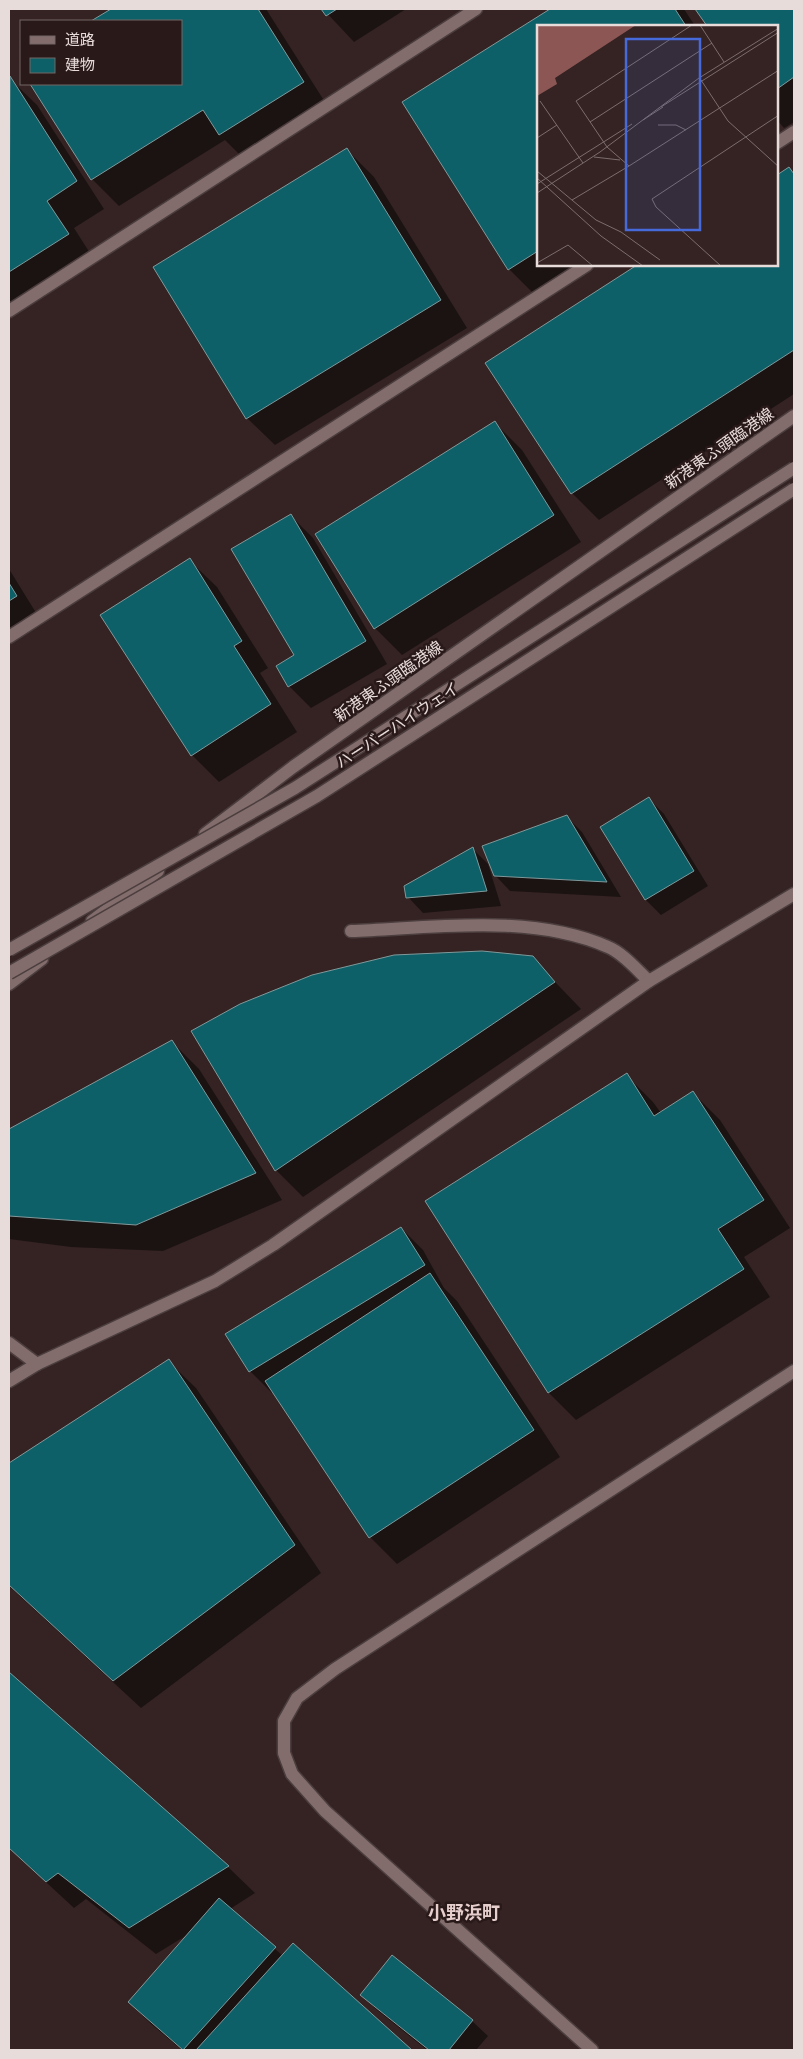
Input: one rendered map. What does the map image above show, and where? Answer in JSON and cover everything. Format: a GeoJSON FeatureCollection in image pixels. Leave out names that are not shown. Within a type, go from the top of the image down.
{"type":"FeatureCollection","features":[{"type":"Feature","properties":{"kind":"street"},"geometry":{"type":"LineString","coordinates":[[9,311],[476,9]]}},
{"type":"Feature","properties":{"kind":"street"},"geometry":{"type":"LineString","coordinates":[[778,142],[794,132]]}},
{"type":"Feature","properties":{"kind":"street"},"geometry":{"type":"LineString","coordinates":[[9,637],[585,266]]}},
{"type":"Feature","properties":{"kind":"street","name":"新港東ふ頭臨港線"},"geometry":{"type":"LineString","coordinates":[[9,984],[293,767],[794,417]]}},
{"type":"Feature","properties":{"kind":"street","name":"ハーバーハイウェイ"},"geometry":{"type":"LineString","coordinates":[[9,950],[295,788],[794,468]]}},
{"type":"Feature","properties":{"kind":"street","name":"ハーバーハイウェイ"},"geometry":{"type":"LineString","coordinates":[[9,973],[317,796],[794,489]]}},
{"type":"Feature","properties":{"kind":"street"},"geometry":{"type":"LineString","coordinates":[[9,1381],[37,1364],[215,1281],[273,1245],[650,981],[794,894]]}},
{"type":"Feature","properties":{"kind":"street"},"geometry":{"type":"LineString","coordinates":[[350,931],[475,924],[549,932],[577,937],[610,948],[650,981]]}},
{"type":"Feature","properties":{"kind":"street"},"geometry":{"type":"LineString","coordinates":[[9,1342],[37,1364]]}},
{"type":"Feature","properties":{"kind":"street"},"geometry":{"type":"LineString","coordinates":[[592,2050],[325,1811],[292,1774],[284,1753],[284,1721],[297,1698],[335,1669],[794,1372]]}},
{"type":"Feature","properties":{"kind":"building"},"geometry":{"type":"Polygon","coordinates":[[[111,9],[258,9],[304,82],[219,135],[203,110],[91,180],[31,85],[182,85],[182,20],[93,20],[111,9]]]}},
{"type":"Feature","properties":{"kind":"building"},"geometry":{"type":"Polygon","coordinates":[[[321,9],[337,9],[326,16],[321,9]]]}},
{"type":"Feature","properties":{"kind":"building"},"geometry":{"type":"Polygon","coordinates":[[[550,9],[675,9],[685,25],[537,25],[537,252],[508,270],[402,102],[550,9]]]}},
{"type":"Feature","properties":{"kind":"building"},"geometry":{"type":"Polygon","coordinates":[[[695,9],[794,9],[794,77],[778,88],[778,25],[706,25],[695,9]]]}},
{"type":"Feature","properties":{"kind":"building"},"geometry":{"type":"Polygon","coordinates":[[[10,76],[77,181],[47,201],[69,234],[9,272],[10,76]]]}},
{"type":"Feature","properties":{"kind":"building"},"geometry":{"type":"Polygon","coordinates":[[[347,148],[441,300],[246,419],[153,267],[347,148]]]}},
{"type":"Feature","properties":{"kind":"building"},"geometry":{"type":"Polygon","coordinates":[[[789,167],[794,174],[794,350],[571,494],[485,363],[635,266],[778,266],[778,174],[789,167]]]}},
{"type":"Feature","properties":{"kind":"building"},"geometry":{"type":"Polygon","coordinates":[[[495,421],[554,515],[374,629],[315,534],[495,421]]]}},
{"type":"Feature","properties":{"kind":"building"},"geometry":{"type":"Polygon","coordinates":[[[291,514],[366,641],[288,687],[276,666],[294,655],[231,549],[291,514]]]}},
{"type":"Feature","properties":{"kind":"building"},"geometry":{"type":"Polygon","coordinates":[[[190,558],[242,641],[234,646],[271,704],[191,756],[100,615],[190,558]]]}},
{"type":"Feature","properties":{"kind":"building"},"geometry":{"type":"Polygon","coordinates":[[[9,583],[17,596],[9,601],[9,583]]]}},
{"type":"Feature","properties":{"kind":"building"},"geometry":{"type":"Polygon","coordinates":[[[649,797],[694,871],[645,900],[600,827],[649,797]]]}},
{"type":"Feature","properties":{"kind":"building"},"geometry":{"type":"Polygon","coordinates":[[[567,815],[607,882],[494,876],[482,846],[567,815]]]}},
{"type":"Feature","properties":{"kind":"building"},"geometry":{"type":"Polygon","coordinates":[[[473,847],[487,891],[406,898],[404,886],[473,847]]]}},
{"type":"Feature","properties":{"kind":"building"},"geometry":{"type":"Polygon","coordinates":[[[482,951],[533,956],[555,982],[275,1171],[191,1031],[240,1004],[312,975],[394,955],[482,951]]]}},
{"type":"Feature","properties":{"kind":"building"},"geometry":{"type":"Polygon","coordinates":[[[172,1040],[256,1173],[136,1225],[9,1216],[9,1129],[172,1040]]]}},
{"type":"Feature","properties":{"kind":"building"},"geometry":{"type":"Polygon","coordinates":[[[627,1073],[654,1116],[693,1091],[764,1200],[718,1229],[744,1269],[548,1393],[425,1201],[627,1073]]]}},
{"type":"Feature","properties":{"kind":"building"},"geometry":{"type":"Polygon","coordinates":[[[401,1227],[425,1265],[249,1372],[225,1334],[401,1227]]]}},
{"type":"Feature","properties":{"kind":"building"},"geometry":{"type":"Polygon","coordinates":[[[430,1273],[534,1430],[369,1538],[265,1381],[430,1273]]]}},
{"type":"Feature","properties":{"kind":"building"},"geometry":{"type":"Polygon","coordinates":[[[169,1359],[295,1545],[113,1681],[9,1585],[9,1463],[169,1359]]]}},
{"type":"Feature","properties":{"kind":"building"},"geometry":{"type":"Polygon","coordinates":[[[9,1672],[229,1866],[129,1928],[58,1873],[46,1882],[9,1848],[9,1672]]]}},
{"type":"Feature","properties":{"kind":"building"},"geometry":{"type":"Polygon","coordinates":[[[219,1898],[276,1947],[183,2050],[128,2002],[219,1898]]]}},
{"type":"Feature","properties":{"kind":"building"},"geometry":{"type":"Polygon","coordinates":[[[293,1943],[412,2050],[196,2050],[293,1943]]]}},
{"type":"Feature","properties":{"kind":"building"},"geometry":{"type":"Polygon","coordinates":[[[392,1955],[473,2020],[449,2050],[429,2050],[360,1995],[392,1955]]]}},
{"type":"Feature","properties":{"kind":"district","name":"小野浜町"},"geometry":{"type":"Point","coordinates":[464,1913]}}]}
